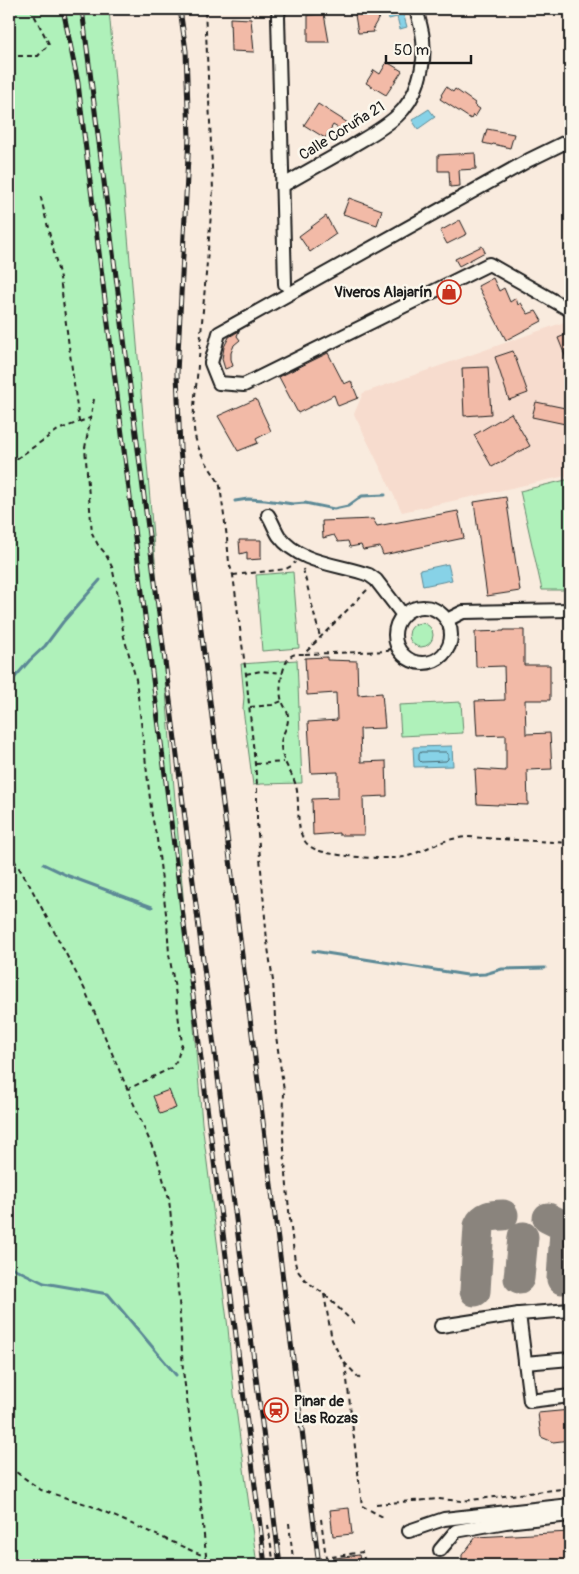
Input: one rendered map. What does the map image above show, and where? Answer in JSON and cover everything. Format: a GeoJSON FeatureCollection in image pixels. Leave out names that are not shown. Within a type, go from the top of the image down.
{"type":"FeatureCollection","features":[{"type":"Feature","properties":{"kind":"street","name":"Calle Coruña 21"},"geometry":{"type":"LineString","coordinates":[[279,9],[285,284]]}},
{"type":"Feature","properties":{"kind":"street","name":"Calle Coruña 21"},"geometry":{"type":"LineString","coordinates":[[282,186],[379,130],[399,115],[417,84],[424,50],[423,37],[416,9]]}},
{"type":"Feature","properties":{"kind":"street"},"geometry":{"type":"LineString","coordinates":[[570,140],[529,160],[219,333],[210,363],[219,383],[244,385],[488,264],[570,310]]}},
{"type":"Feature","properties":{"kind":"street"},"geometry":{"type":"LineString","coordinates":[[268,515],[279,536],[298,553],[360,572],[376,580],[403,615]]}},
{"type":"Feature","properties":{"kind":"street"},"geometry":{"type":"LineString","coordinates":[[426,607],[434,609],[447,620],[452,636],[447,651],[441,658],[422,664],[413,662],[399,650],[395,641],[397,623],[410,610],[426,607]]}},
{"type":"Feature","properties":{"kind":"street"},"geometry":{"type":"LineString","coordinates":[[447,620],[463,612],[570,610]]}},
{"type":"Feature","properties":{"kind":"street"},"geometry":{"type":"LineString","coordinates":[[441,1326],[520,1314],[570,1310]]}},
{"type":"Feature","properties":{"kind":"street"},"geometry":{"type":"LineString","coordinates":[[520,1314],[530,1401],[570,1396]]}},
{"type":"Feature","properties":{"kind":"street"},"geometry":{"type":"LineString","coordinates":[[525,1363],[570,1358]]}},
{"type":"Feature","properties":{"kind":"street"},"geometry":{"type":"LineString","coordinates":[[409,1531],[444,1519],[570,1505]]}},
{"type":"Feature","properties":{"kind":"street"},"geometry":{"type":"LineString","coordinates":[[440,1550],[456,1531],[506,1522],[570,1515]]}},
{"type":"Feature","properties":{"kind":"path"},"geometry":{"type":"LineString","coordinates":[[9,56],[38,56],[49,44],[31,9]]}},
{"type":"Feature","properties":{"kind":"path"},"geometry":{"type":"LineString","coordinates":[[205,9],[213,190],[194,434],[199,449],[220,486],[228,538],[229,563],[246,674],[257,784],[257,822],[267,941],[273,980],[276,1036],[284,1091],[283,1137],[295,1262],[297,1270],[305,1280],[324,1294],[357,1326]]}},
{"type":"Feature","properties":{"kind":"path"},"geometry":{"type":"LineString","coordinates":[[40,194],[60,278],[79,422]]}},
{"type":"Feature","properties":{"kind":"path"},"geometry":{"type":"LineString","coordinates":[[94,399],[85,448],[92,534],[112,567],[124,637],[136,679],[167,922],[169,954],[182,1043],[177,1060],[171,1068],[128,1089]]}},
{"type":"Feature","properties":{"kind":"path"},"geometry":{"type":"LineString","coordinates":[[9,464],[58,430],[95,416]]}},
{"type":"Feature","properties":{"kind":"path"},"geometry":{"type":"LineString","coordinates":[[232,576],[286,569],[293,566],[295,562],[303,569],[320,637]]}},
{"type":"Feature","properties":{"kind":"path"},"geometry":{"type":"LineString","coordinates":[[304,654],[376,580]]}},
{"type":"Feature","properties":{"kind":"path"},"geometry":{"type":"LineString","coordinates":[[395,641],[388,651],[294,654],[287,660],[280,688],[282,701],[289,716],[288,725],[282,737],[282,753],[284,762],[296,786],[301,835],[305,843],[322,853],[397,858],[444,841],[466,836],[570,843]]}},
{"type":"Feature","properties":{"kind":"path"},"geometry":{"type":"LineString","coordinates":[[246,674],[261,671],[283,674]]}},
{"type":"Feature","properties":{"kind":"path"},"geometry":{"type":"LineString","coordinates":[[249,707],[272,705],[282,701]]}},
{"type":"Feature","properties":{"kind":"path"},"geometry":{"type":"LineString","coordinates":[[255,764],[284,762]]}},
{"type":"Feature","properties":{"kind":"path"},"geometry":{"type":"LineString","coordinates":[[9,852],[29,884],[84,988],[157,1158],[169,1199],[179,1300],[183,1371],[199,1486],[207,1565]]}},
{"type":"Feature","properties":{"kind":"path"},"geometry":{"type":"LineString","coordinates":[[324,1294],[332,1340],[342,1360],[362,1381]]}},
{"type":"Feature","properties":{"kind":"path"},"geometry":{"type":"LineString","coordinates":[[345,1364],[362,1506],[383,1516]]}},
{"type":"Feature","properties":{"kind":"path"},"geometry":{"type":"LineString","coordinates":[[9,1467],[41,1490],[89,1505],[206,1557]]}},
{"type":"Feature","properties":{"kind":"path"},"geometry":{"type":"LineString","coordinates":[[376,1504],[438,1499],[462,1501],[570,1488]]}},
{"type":"Feature","properties":{"kind":"path"},"geometry":{"type":"LineString","coordinates":[[321,1519],[326,1558],[362,1552],[366,1565]]}},
{"type":"Feature","properties":{"kind":"path"},"geometry":{"type":"LineString","coordinates":[[288,1523],[294,1559]]}},
{"type":"Feature","properties":{"kind":"path"},"geometry":{"type":"LineString","coordinates":[[268,1525],[272,1559]]}},
{"type":"Feature","properties":{"kind":"path"},"geometry":{"type":"LineString","coordinates":[[434,1565],[442,1564]]}},
{"type":"Feature","properties":{"kind":"shaded area"},"geometry":{"type":"Polygon","coordinates":[[[570,320],[570,475],[402,512],[354,414],[363,393],[570,320]]]}},
{"type":"Feature","properties":{"kind":"green space"},"geometry":{"type":"Polygon","coordinates":[[[9,9],[109,9],[202,1123],[228,1328],[234,1394],[257,1565],[9,1565],[9,9]]]}},
{"type":"Feature","properties":{"kind":"green space"},"geometry":{"type":"Polygon","coordinates":[[[570,479],[570,590],[542,590],[520,491],[570,479]]]}},
{"type":"Feature","properties":{"kind":"green space"},"geometry":{"type":"Polygon","coordinates":[[[293,572],[299,648],[262,651],[256,575],[293,572]]]}},
{"type":"Feature","properties":{"kind":"green space"},"geometry":{"type":"Polygon","coordinates":[[[416,623],[426,623],[433,630],[433,640],[426,647],[416,647],[409,640],[409,630],[416,623]]]}},
{"type":"Feature","properties":{"kind":"green space"},"geometry":{"type":"Polygon","coordinates":[[[297,660],[302,783],[253,785],[243,709],[244,697],[241,664],[297,660]]]}},
{"type":"Feature","properties":{"kind":"green space"},"geometry":{"type":"Polygon","coordinates":[[[461,702],[463,733],[401,736],[399,705],[461,702]]]}},
{"type":"Feature","properties":{"kind":"water"},"geometry":{"type":"Polygon","coordinates":[[[402,9],[407,27],[400,29],[397,17],[389,19],[387,13],[402,9]]]}},
{"type":"Feature","properties":{"kind":"water"},"geometry":{"type":"Polygon","coordinates":[[[429,109],[435,117],[418,129],[412,120],[429,109]]]}},
{"type":"Feature","properties":{"kind":"water"},"geometry":{"type":"Polygon","coordinates":[[[448,564],[452,580],[423,586],[420,570],[448,564]]]}},
{"type":"Feature","properties":{"kind":"water"},"geometry":{"type":"Polygon","coordinates":[[[452,746],[453,766],[414,767],[413,747],[452,746]]]}},
{"type":"Feature","properties":{"kind":"building"},"geometry":{"type":"Polygon","coordinates":[[[354,9],[384,9],[373,28],[374,32],[358,33],[354,9]]]}},
{"type":"Feature","properties":{"kind":"building"},"geometry":{"type":"Polygon","coordinates":[[[324,14],[329,42],[308,42],[308,15],[324,14]]]}},
{"type":"Feature","properties":{"kind":"building"},"geometry":{"type":"Polygon","coordinates":[[[230,18],[251,19],[254,52],[231,51],[230,18]]]}},
{"type":"Feature","properties":{"kind":"building"},"geometry":{"type":"Polygon","coordinates":[[[387,62],[402,71],[386,95],[366,83],[374,70],[380,74],[387,62]]]}},
{"type":"Feature","properties":{"kind":"building"},"geometry":{"type":"Polygon","coordinates":[[[446,87],[453,92],[455,89],[475,103],[474,105],[480,109],[475,117],[473,115],[471,119],[440,99],[446,87]]]}},
{"type":"Feature","properties":{"kind":"building"},"geometry":{"type":"Polygon","coordinates":[[[318,104],[348,123],[343,131],[333,125],[325,138],[304,125],[318,104]]]}},
{"type":"Feature","properties":{"kind":"building"},"geometry":{"type":"Polygon","coordinates":[[[487,129],[514,134],[510,148],[483,143],[487,129]]]}},
{"type":"Feature","properties":{"kind":"building"},"geometry":{"type":"Polygon","coordinates":[[[475,153],[476,169],[459,170],[460,186],[450,187],[449,171],[438,171],[438,155],[475,153]]]}},
{"type":"Feature","properties":{"kind":"building"},"geometry":{"type":"Polygon","coordinates":[[[349,198],[382,210],[377,225],[343,214],[349,198]]]}},
{"type":"Feature","properties":{"kind":"building"},"geometry":{"type":"Polygon","coordinates":[[[326,216],[336,234],[310,252],[299,236],[326,216]]]}},
{"type":"Feature","properties":{"kind":"building"},"geometry":{"type":"Polygon","coordinates":[[[460,220],[467,234],[447,244],[440,231],[460,220]]]}},
{"type":"Feature","properties":{"kind":"building"},"geometry":{"type":"Polygon","coordinates":[[[482,246],[485,252],[459,266],[455,259],[482,246]]]}},
{"type":"Feature","properties":{"kind":"building"},"geometry":{"type":"Polygon","coordinates":[[[493,278],[499,291],[504,288],[510,302],[516,298],[518,305],[521,303],[528,314],[536,311],[542,321],[506,340],[478,286],[493,278]]]}},
{"type":"Feature","properties":{"kind":"building"},"geometry":{"type":"Polygon","coordinates":[[[239,331],[237,336],[240,340],[234,345],[231,353],[233,366],[225,369],[222,359],[224,347],[229,337],[239,331]]]}},
{"type":"Feature","properties":{"kind":"building"},"geometry":{"type":"Polygon","coordinates":[[[570,333],[570,368],[558,338],[570,333]]]}},
{"type":"Feature","properties":{"kind":"building"},"geometry":{"type":"Polygon","coordinates":[[[513,351],[528,393],[509,400],[495,357],[513,351]]]}},
{"type":"Feature","properties":{"kind":"building"},"geometry":{"type":"Polygon","coordinates":[[[328,353],[344,384],[351,381],[358,398],[338,406],[334,395],[298,413],[279,377],[328,353]]]}},
{"type":"Feature","properties":{"kind":"building"},"geometry":{"type":"Polygon","coordinates":[[[488,367],[491,414],[464,416],[462,368],[488,367]]]}},
{"type":"Feature","properties":{"kind":"building"},"geometry":{"type":"Polygon","coordinates":[[[256,399],[271,431],[256,439],[258,443],[238,451],[218,416],[256,399]]]}},
{"type":"Feature","properties":{"kind":"building"},"geometry":{"type":"Polygon","coordinates":[[[536,402],[570,409],[570,425],[532,417],[536,402]]]}},
{"type":"Feature","properties":{"kind":"building"},"geometry":{"type":"Polygon","coordinates":[[[511,413],[530,446],[492,467],[474,435],[511,413]]]}},
{"type":"Feature","properties":{"kind":"building"},"geometry":{"type":"Polygon","coordinates":[[[506,497],[520,591],[487,596],[474,502],[506,497]]]}},
{"type":"Feature","properties":{"kind":"building"},"geometry":{"type":"Polygon","coordinates":[[[458,511],[464,538],[383,555],[380,547],[363,550],[361,545],[350,547],[348,541],[338,542],[334,535],[323,538],[322,521],[373,519],[377,526],[458,511]]]}},
{"type":"Feature","properties":{"kind":"building"},"geometry":{"type":"Polygon","coordinates":[[[239,540],[261,540],[261,559],[247,560],[247,552],[240,554],[239,540]]]}},
{"type":"Feature","properties":{"kind":"building"},"geometry":{"type":"Polygon","coordinates":[[[524,630],[524,665],[550,665],[550,700],[525,700],[526,734],[550,733],[552,769],[527,770],[528,805],[477,804],[475,769],[506,771],[506,735],[477,736],[475,701],[505,700],[504,666],[476,667],[475,632],[524,630]]]}},
{"type":"Feature","properties":{"kind":"building"},"geometry":{"type":"Polygon","coordinates":[[[327,657],[327,660],[357,661],[358,695],[382,693],[385,728],[360,729],[361,762],[386,761],[387,796],[363,797],[364,835],[339,835],[339,833],[313,835],[312,799],[338,798],[338,772],[311,773],[308,722],[337,720],[336,693],[307,695],[305,658],[327,657]]]}},
{"type":"Feature","properties":{"kind":"building"},"geometry":{"type":"Polygon","coordinates":[[[169,1090],[176,1108],[160,1114],[153,1096],[169,1090]]]}},
{"type":"Feature","properties":{"kind":"building"},"geometry":{"type":"Polygon","coordinates":[[[570,1410],[570,1440],[553,1442],[541,1437],[538,1413],[570,1410]]]}},
{"type":"Feature","properties":{"kind":"building"},"geometry":{"type":"Polygon","coordinates":[[[349,1508],[352,1534],[333,1536],[330,1510],[349,1508]]]}},
{"type":"Feature","properties":{"kind":"building"},"geometry":{"type":"Polygon","coordinates":[[[570,1532],[570,1565],[462,1565],[462,1555],[476,1537],[570,1532]]]}},
{"type":"Feature","properties":{"kind":"building"},"geometry":{"type":"Polygon","coordinates":[[[359,1555],[361,1565],[329,1565],[328,1559],[359,1555]]]}},
{"type":"Feature","properties":{"kind":"waterway"},"geometry":{"type":"LineString","coordinates":[[235,501],[248,499],[293,504],[305,503],[334,509],[348,506],[362,496],[385,495]]}},
{"type":"Feature","properties":{"kind":"waterway"},"geometry":{"type":"LineString","coordinates":[[9,684],[45,646],[63,622],[100,580]]}},
{"type":"Feature","properties":{"kind":"waterway"},"geometry":{"type":"LineString","coordinates":[[43,864],[66,875],[152,907]]}},
{"type":"Feature","properties":{"kind":"waterway"},"geometry":{"type":"LineString","coordinates":[[313,951],[467,975],[485,974],[502,969],[545,968]]}},
{"type":"Feature","properties":{"kind":"waterway"},"geometry":{"type":"LineString","coordinates":[[9,1266],[44,1283],[108,1294],[176,1375]]}},
{"type":"Feature","properties":{"kind":"taxiway"},"geometry":{"type":"LineString","coordinates":[[475,1291],[479,1226],[488,1217],[503,1215]]}},
{"type":"Feature","properties":{"kind":"taxiway"},"geometry":{"type":"LineString","coordinates":[[548,1218],[562,1225],[565,1230],[562,1279]]}},
{"type":"Feature","properties":{"kind":"taxiway"},"geometry":{"type":"LineString","coordinates":[[519,1278],[523,1237]]}},
{"type":"Feature","properties":{"kind":"railway"},"geometry":{"type":"LineString","coordinates":[[63,9],[78,83],[265,1565]]}},
{"type":"Feature","properties":{"kind":"railway"},"geometry":{"type":"LineString","coordinates":[[82,9],[280,1565]]}},
{"type":"Feature","properties":{"kind":"railway"},"geometry":{"type":"LineString","coordinates":[[180,9],[186,51],[189,137],[177,373],[180,449],[187,519],[319,1565]]}},
{"type":"Feature","properties":{"kind":"place","name":"Viveros Alajarín"},"geometry":{"type":"Point","coordinates":[449,292]}},
{"type":"Feature","properties":{"kind":"place","name":"Pinar de Las Rozas"},"geometry":{"type":"Point","coordinates":[276,1410]}}]}
